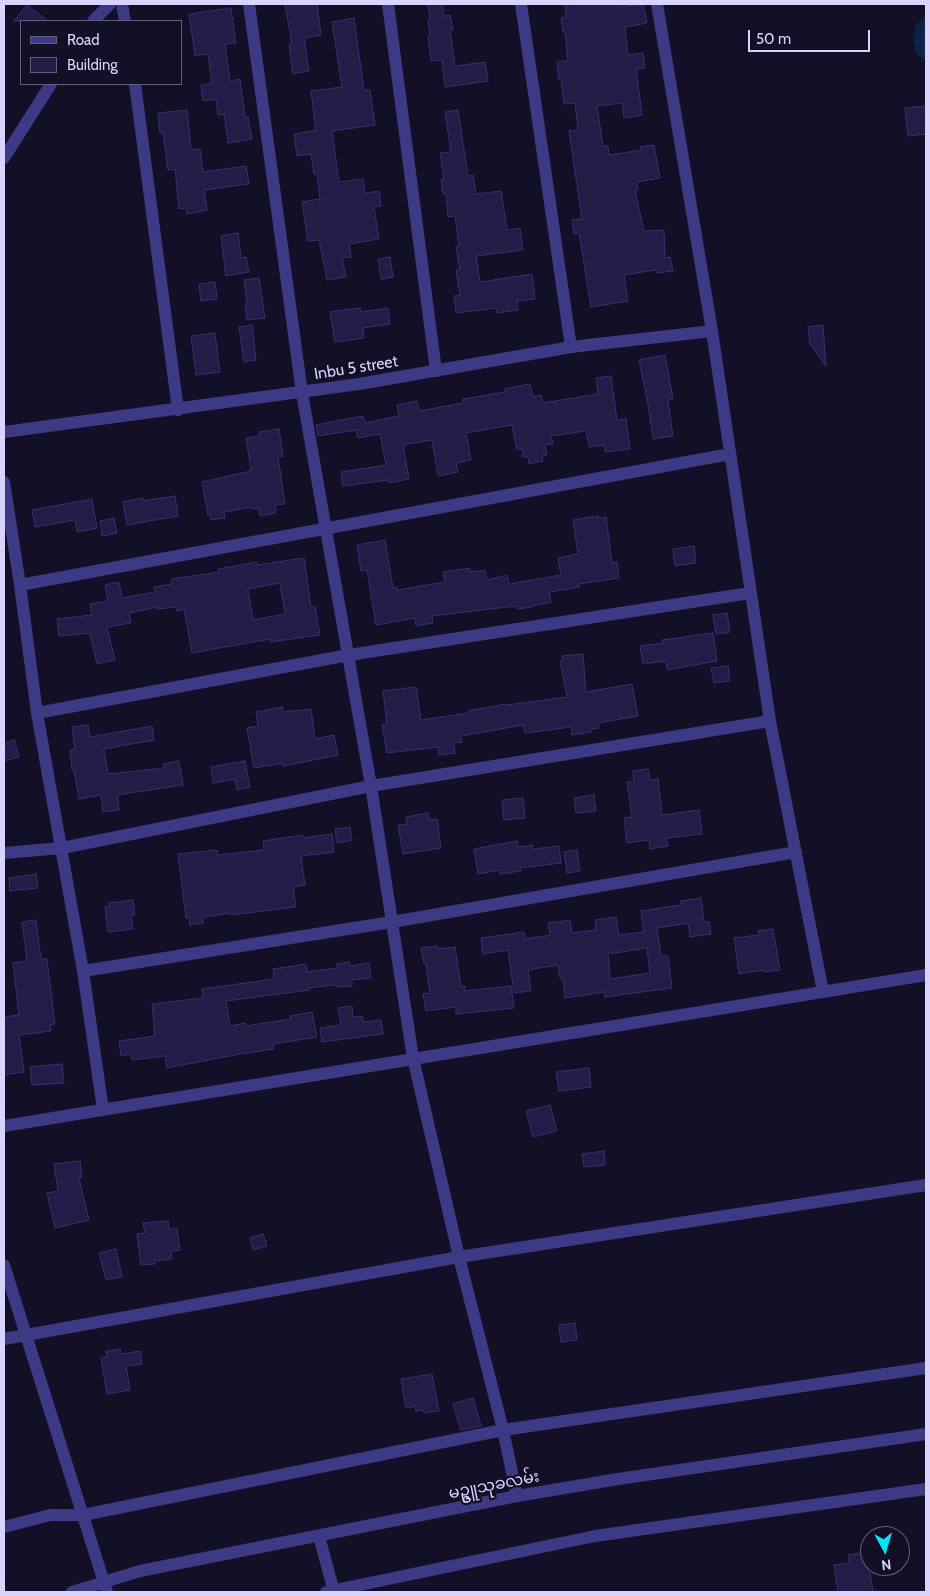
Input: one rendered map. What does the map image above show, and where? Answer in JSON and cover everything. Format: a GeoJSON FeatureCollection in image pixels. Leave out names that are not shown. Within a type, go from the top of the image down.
{"type":"FeatureCollection","features":[{"type":"Feature","properties":{"kind":"street"},"geometry":{"type":"LineString","coordinates":[[94,20],[110,4]]}},
{"type":"Feature","properties":{"kind":"street"},"geometry":{"type":"LineString","coordinates":[[122,4],[125,20]]}},
{"type":"Feature","properties":{"kind":"street"},"geometry":{"type":"LineString","coordinates":[[249,4],[302,392],[349,654],[414,1058],[459,1257],[503,1430],[517,1496]]}},
{"type":"Feature","properties":{"kind":"street"},"geometry":{"type":"LineString","coordinates":[[388,4],[436,371]]}},
{"type":"Feature","properties":{"kind":"street"},"geometry":{"type":"LineString","coordinates":[[521,4],[571,347]]}},
{"type":"Feature","properties":{"kind":"street"},"geometry":{"type":"LineString","coordinates":[[657,4],[712,331],[770,721],[823,992]]}},
{"type":"Feature","properties":{"kind":"street"},"geometry":{"type":"LineString","coordinates":[[4,158],[50,85]]}},
{"type":"Feature","properties":{"kind":"street"},"geometry":{"type":"LineString","coordinates":[[135,85],[178,410]]}},
{"type":"Feature","properties":{"kind":"street","name":"Inbu 5 street"},"geometry":{"type":"LineString","coordinates":[[4,432],[302,392],[571,347],[712,331]]}},
{"type":"Feature","properties":{"kind":"street"},"geometry":{"type":"LineString","coordinates":[[20,585],[730,454]]}},
{"type":"Feature","properties":{"kind":"street"},"geometry":{"type":"LineString","coordinates":[[4,482],[37,713],[83,971],[103,1110]]}},
{"type":"Feature","properties":{"kind":"street"},"geometry":{"type":"LineString","coordinates":[[37,713],[349,654],[750,593]]}},
{"type":"Feature","properties":{"kind":"street"},"geometry":{"type":"LineString","coordinates":[[4,853],[62,848],[371,786],[770,721]]}},
{"type":"Feature","properties":{"kind":"street"},"geometry":{"type":"LineString","coordinates":[[83,971],[392,922],[796,852]]}},
{"type":"Feature","properties":{"kind":"street"},"geometry":{"type":"LineString","coordinates":[[4,1126],[926,975]]}},
{"type":"Feature","properties":{"kind":"street"},"geometry":{"type":"LineString","coordinates":[[4,1339],[459,1257],[926,1185]]}},
{"type":"Feature","properties":{"kind":"street"},"geometry":{"type":"LineString","coordinates":[[4,1265],[105,1587]]}},
{"type":"Feature","properties":{"kind":"street"},"geometry":{"type":"LineString","coordinates":[[4,1527],[50,1515],[83,1516],[503,1430],[926,1368]]}},
{"type":"Feature","properties":{"kind":"street","name":"မဥ္ဇူသုခလမ်း"},"geometry":{"type":"LineString","coordinates":[[72,1592],[105,1587],[140,1571],[517,1496],[618,1479],[926,1434]]}},
{"type":"Feature","properties":{"kind":"street"},"geometry":{"type":"LineString","coordinates":[[319,1536],[331,1592],[595,1536],[926,1489]]}},
{"type":"Feature","properties":{"kind":"water"},"geometry":{"type":"Polygon","coordinates":[[[926,15],[926,62],[916,53],[913,38],[916,25],[926,15]]]}},
{"type":"Feature","properties":{"kind":"building"},"geometry":{"type":"Polygon","coordinates":[[[285,4],[317,4],[321,35],[304,38],[309,71],[293,74],[289,45],[292,44],[285,4]]]}},
{"type":"Feature","properties":{"kind":"building"},"geometry":{"type":"Polygon","coordinates":[[[428,4],[442,4],[444,16],[450,15],[453,30],[450,30],[455,66],[485,62],[488,81],[445,87],[442,60],[431,61],[428,36],[430,36],[428,19],[430,19],[428,4]]]}},
{"type":"Feature","properties":{"kind":"building"},"geometry":{"type":"Polygon","coordinates":[[[565,4],[620,4],[620,7],[643,4],[647,23],[625,27],[628,55],[643,53],[645,68],[636,69],[642,115],[624,118],[622,103],[597,106],[603,146],[608,146],[609,155],[641,150],[640,147],[654,145],[660,178],[637,182],[638,190],[635,191],[644,231],[664,230],[665,258],[670,257],[673,271],[657,273],[656,270],[624,275],[628,301],[591,307],[579,233],[574,234],[572,220],[582,219],[569,131],[578,130],[575,103],[564,104],[557,62],[568,60],[565,32],[563,32],[561,18],[566,17],[565,4]]]}},
{"type":"Feature","properties":{"kind":"building"},"geometry":{"type":"Polygon","coordinates":[[[27,5],[47,20],[20,20],[14,21],[27,5]]]}},
{"type":"Feature","properties":{"kind":"building"},"geometry":{"type":"Polygon","coordinates":[[[231,8],[236,43],[225,44],[230,81],[240,79],[245,117],[248,117],[252,139],[228,143],[224,114],[218,115],[216,99],[203,101],[201,85],[212,83],[208,54],[195,56],[189,14],[231,8]]]}},
{"type":"Feature","properties":{"kind":"building"},"geometry":{"type":"Polygon","coordinates":[[[354,18],[364,90],[370,90],[375,125],[332,131],[339,182],[363,179],[365,193],[379,191],[381,206],[374,207],[379,239],[349,244],[351,257],[342,258],[346,277],[327,280],[319,240],[308,241],[302,202],[320,199],[317,174],[314,174],[311,154],[297,156],[294,134],[316,130],[311,91],[342,87],[332,22],[354,18]]]}},
{"type":"Feature","properties":{"kind":"building"},"geometry":{"type":"Polygon","coordinates":[[[926,106],[926,134],[908,136],[905,108],[926,106]]]}},
{"type":"Feature","properties":{"kind":"building"},"geometry":{"type":"Polygon","coordinates":[[[187,110],[191,150],[200,149],[203,172],[246,166],[249,184],[204,190],[207,210],[187,214],[186,208],[179,209],[175,169],[168,170],[163,132],[160,133],[158,113],[187,110]]]}},
{"type":"Feature","properties":{"kind":"building"},"geometry":{"type":"Polygon","coordinates":[[[458,110],[468,176],[473,175],[476,194],[501,191],[507,230],[520,228],[523,250],[476,256],[480,282],[532,274],[535,299],[517,301],[518,310],[497,313],[496,308],[456,313],[454,296],[460,295],[456,270],[460,270],[456,247],[459,246],[455,216],[448,217],[446,194],[443,194],[441,180],[444,179],[440,153],[451,152],[445,112],[458,110]]]}},
{"type":"Feature","properties":{"kind":"building"},"geometry":{"type":"Polygon","coordinates":[[[238,233],[241,258],[246,257],[249,272],[226,276],[221,236],[238,233]]]}},
{"type":"Feature","properties":{"kind":"building"},"geometry":{"type":"Polygon","coordinates":[[[390,257],[393,277],[381,279],[378,259],[390,257]]]}},
{"type":"Feature","properties":{"kind":"building"},"geometry":{"type":"Polygon","coordinates":[[[259,278],[265,318],[247,320],[244,280],[259,278]]]}},
{"type":"Feature","properties":{"kind":"building"},"geometry":{"type":"Polygon","coordinates":[[[215,282],[217,299],[201,301],[199,284],[215,282]]]}},
{"type":"Feature","properties":{"kind":"building"},"geometry":{"type":"Polygon","coordinates":[[[360,308],[361,312],[388,308],[390,324],[363,328],[364,338],[335,342],[330,312],[360,308]]]}},
{"type":"Feature","properties":{"kind":"building"},"geometry":{"type":"Polygon","coordinates":[[[252,325],[256,360],[244,362],[239,327],[252,325]]]}},
{"type":"Feature","properties":{"kind":"building"},"geometry":{"type":"Polygon","coordinates":[[[823,325],[826,366],[810,344],[808,327],[823,325]]]}},
{"type":"Feature","properties":{"kind":"building"},"geometry":{"type":"Polygon","coordinates":[[[215,333],[220,372],[196,375],[191,336],[215,333]]]}},
{"type":"Feature","properties":{"kind":"building"},"geometry":{"type":"Polygon","coordinates":[[[665,355],[673,399],[668,400],[673,436],[653,439],[639,360],[665,355]]]}},
{"type":"Feature","properties":{"kind":"building"},"geometry":{"type":"Polygon","coordinates":[[[611,376],[617,420],[626,419],[630,449],[605,452],[604,445],[589,447],[586,431],[551,436],[553,444],[545,445],[547,455],[542,456],[543,461],[529,464],[528,457],[523,457],[522,449],[517,449],[512,425],[466,433],[471,460],[456,463],[458,472],[438,476],[432,440],[403,445],[409,479],[389,483],[388,480],[343,486],[341,472],[386,465],[380,434],[358,438],[356,430],[318,436],[316,425],[363,416],[365,423],[399,416],[397,405],[417,401],[419,411],[463,403],[463,399],[505,392],[505,389],[530,384],[533,397],[541,395],[543,403],[598,394],[596,378],[611,376]]]}},
{"type":"Feature","properties":{"kind":"building"},"geometry":{"type":"Polygon","coordinates":[[[279,429],[283,456],[278,457],[285,504],[275,505],[276,513],[260,516],[259,508],[252,509],[251,507],[224,512],[225,518],[211,520],[210,514],[208,515],[202,482],[251,471],[246,438],[260,436],[259,432],[279,429]]]}},
{"type":"Feature","properties":{"kind":"building"},"geometry":{"type":"Polygon","coordinates":[[[175,496],[178,516],[127,525],[123,502],[143,498],[143,501],[175,496]]]}},
{"type":"Feature","properties":{"kind":"building"},"geometry":{"type":"Polygon","coordinates":[[[92,499],[97,528],[77,532],[75,520],[35,527],[32,510],[92,499]]]}},
{"type":"Feature","properties":{"kind":"building"},"geometry":{"type":"Polygon","coordinates":[[[598,516],[598,518],[606,517],[612,563],[617,562],[619,578],[579,584],[580,587],[549,592],[551,602],[532,607],[517,609],[516,606],[432,616],[433,623],[416,626],[415,618],[376,625],[367,570],[361,571],[357,545],[385,540],[393,588],[397,587],[397,590],[445,582],[443,572],[470,568],[470,572],[485,570],[487,580],[507,575],[509,584],[561,575],[558,558],[578,554],[573,520],[598,516]]]}},
{"type":"Feature","properties":{"kind":"building"},"geometry":{"type":"Polygon","coordinates":[[[114,518],[117,533],[102,536],[100,521],[114,518]]]}},
{"type":"Feature","properties":{"kind":"building"},"geometry":{"type":"Polygon","coordinates":[[[694,546],[696,563],[675,566],[673,549],[694,546]]]}},
{"type":"Feature","properties":{"kind":"building"},"geometry":{"type":"Polygon","coordinates":[[[304,558],[311,607],[315,607],[320,635],[270,642],[270,639],[192,653],[184,609],[177,611],[176,607],[157,609],[157,607],[129,613],[131,623],[107,627],[115,660],[97,664],[90,633],[59,636],[57,619],[92,615],[90,604],[108,601],[105,585],[119,582],[122,598],[155,592],[154,587],[172,584],[172,579],[219,572],[218,569],[257,562],[257,565],[304,558]],[[280,583],[248,589],[253,620],[285,614],[280,583]]]}},
{"type":"Feature","properties":{"kind":"building"},"geometry":{"type":"Polygon","coordinates":[[[727,613],[730,632],[716,634],[713,615],[727,613]]]}},
{"type":"Feature","properties":{"kind":"building"},"geometry":{"type":"Polygon","coordinates":[[[713,633],[717,661],[667,670],[666,661],[643,664],[640,646],[663,643],[662,640],[713,633]]]}},
{"type":"Feature","properties":{"kind":"building"},"geometry":{"type":"Polygon","coordinates":[[[583,654],[586,692],[632,684],[638,716],[598,723],[599,728],[591,729],[591,732],[572,735],[571,727],[525,733],[523,725],[461,736],[462,742],[454,743],[455,753],[439,755],[438,747],[387,753],[382,725],[387,724],[383,691],[416,687],[421,720],[468,713],[468,711],[506,704],[567,697],[560,661],[563,660],[562,656],[583,654]]]}},
{"type":"Feature","properties":{"kind":"building"},"geometry":{"type":"Polygon","coordinates":[[[728,666],[730,681],[714,683],[711,668],[728,666]]]}},
{"type":"Feature","properties":{"kind":"building"},"geometry":{"type":"Polygon","coordinates":[[[282,707],[283,712],[311,709],[315,739],[334,735],[338,755],[283,766],[283,763],[254,768],[247,728],[258,726],[256,712],[282,707]]]}},
{"type":"Feature","properties":{"kind":"building"},"geometry":{"type":"Polygon","coordinates":[[[88,725],[90,737],[152,726],[154,740],[104,749],[108,774],[164,768],[163,764],[179,761],[183,785],[117,795],[119,810],[103,812],[101,795],[79,799],[74,770],[72,770],[70,750],[75,749],[72,727],[88,725]]]}},
{"type":"Feature","properties":{"kind":"building"},"geometry":{"type":"Polygon","coordinates":[[[14,740],[19,757],[4,761],[4,743],[14,740]]]}},
{"type":"Feature","properties":{"kind":"building"},"geometry":{"type":"Polygon","coordinates":[[[245,761],[250,787],[237,790],[235,779],[213,783],[211,767],[245,761]]]}},
{"type":"Feature","properties":{"kind":"building"},"geometry":{"type":"Polygon","coordinates":[[[648,769],[650,780],[658,779],[662,815],[699,810],[702,834],[666,838],[668,846],[650,849],[649,840],[627,843],[624,818],[632,817],[627,782],[634,782],[633,771],[648,769]]]}},
{"type":"Feature","properties":{"kind":"building"},"geometry":{"type":"Polygon","coordinates":[[[594,795],[596,811],[576,813],[574,798],[594,795]]]}},
{"type":"Feature","properties":{"kind":"building"},"geometry":{"type":"Polygon","coordinates":[[[523,798],[525,818],[504,820],[502,800],[523,798]]]}},
{"type":"Feature","properties":{"kind":"building"},"geometry":{"type":"Polygon","coordinates":[[[428,813],[429,820],[437,819],[441,848],[403,854],[398,825],[407,824],[406,817],[428,813]]]}},
{"type":"Feature","properties":{"kind":"building"},"geometry":{"type":"Polygon","coordinates":[[[350,827],[352,840],[337,843],[335,829],[350,827]]]}},
{"type":"Feature","properties":{"kind":"building"},"geometry":{"type":"Polygon","coordinates":[[[332,834],[334,852],[301,856],[305,885],[293,887],[296,907],[203,917],[203,923],[190,925],[189,918],[186,918],[178,854],[217,850],[218,855],[264,850],[263,841],[302,835],[303,838],[332,834]]]}},
{"type":"Feature","properties":{"kind":"building"},"geometry":{"type":"Polygon","coordinates":[[[517,841],[518,847],[533,845],[533,849],[559,846],[561,863],[520,868],[521,871],[500,874],[500,870],[478,874],[474,849],[517,841]]]}},
{"type":"Feature","properties":{"kind":"building"},"geometry":{"type":"Polygon","coordinates":[[[577,850],[580,871],[567,873],[564,852],[577,850]]]}},
{"type":"Feature","properties":{"kind":"building"},"geometry":{"type":"Polygon","coordinates":[[[36,874],[38,888],[10,891],[9,878],[36,874]]]}},
{"type":"Feature","properties":{"kind":"building"},"geometry":{"type":"Polygon","coordinates":[[[701,898],[704,922],[709,922],[711,934],[690,937],[688,923],[657,928],[661,956],[668,956],[672,988],[605,997],[604,992],[565,998],[563,978],[560,978],[558,965],[528,970],[531,991],[514,993],[508,950],[483,954],[481,938],[524,932],[525,939],[550,935],[548,923],[570,920],[572,933],[596,930],[595,920],[616,917],[619,935],[644,932],[641,911],[681,905],[680,901],[701,898]],[[647,948],[608,954],[610,979],[650,973],[647,948]]]}},
{"type":"Feature","properties":{"kind":"building"},"geometry":{"type":"Polygon","coordinates":[[[133,900],[135,915],[131,915],[133,929],[108,932],[105,907],[110,906],[109,903],[133,900]]]}},
{"type":"Feature","properties":{"kind":"building"},"geometry":{"type":"Polygon","coordinates":[[[36,920],[41,959],[47,959],[55,1024],[50,1025],[51,1031],[19,1035],[24,1072],[4,1075],[4,1017],[19,1015],[13,963],[27,961],[22,922],[36,920]]]}},
{"type":"Feature","properties":{"kind":"building"},"geometry":{"type":"Polygon","coordinates":[[[773,929],[780,970],[764,972],[764,970],[739,974],[734,938],[759,935],[758,931],[773,929]]]}},
{"type":"Feature","properties":{"kind":"building"},"geometry":{"type":"Polygon","coordinates":[[[437,946],[438,949],[455,947],[461,987],[465,986],[465,991],[511,986],[514,1008],[456,1014],[456,1007],[426,1011],[423,994],[430,993],[426,964],[424,964],[421,948],[437,946]]]}},
{"type":"Feature","properties":{"kind":"building"},"geometry":{"type":"Polygon","coordinates":[[[349,962],[350,966],[369,963],[371,978],[352,980],[352,986],[338,987],[334,985],[308,988],[309,990],[226,1001],[230,1026],[245,1023],[246,1026],[291,1019],[290,1016],[312,1012],[317,1037],[273,1044],[274,1049],[167,1068],[165,1056],[132,1060],[131,1054],[121,1056],[119,1041],[155,1036],[152,1004],[203,998],[202,989],[274,979],[273,969],[306,964],[307,972],[337,968],[336,964],[349,962]]]}},
{"type":"Feature","properties":{"kind":"building"},"geometry":{"type":"Polygon","coordinates":[[[352,1006],[353,1017],[362,1016],[363,1022],[381,1020],[383,1034],[322,1042],[320,1028],[341,1025],[338,1008],[352,1006]]]}},
{"type":"Feature","properties":{"kind":"building"},"geometry":{"type":"Polygon","coordinates":[[[62,1064],[64,1083],[32,1085],[30,1067],[62,1064]]]}},
{"type":"Feature","properties":{"kind":"building"},"geometry":{"type":"Polygon","coordinates":[[[589,1068],[591,1087],[559,1091],[556,1072],[589,1068]]]}},
{"type":"Feature","properties":{"kind":"building"},"geometry":{"type":"Polygon","coordinates":[[[550,1105],[557,1131],[533,1137],[526,1111],[550,1105]]]}},
{"type":"Feature","properties":{"kind":"building"},"geometry":{"type":"Polygon","coordinates":[[[604,1151],[605,1165],[584,1167],[582,1154],[604,1151]]]}},
{"type":"Feature","properties":{"kind":"building"},"geometry":{"type":"Polygon","coordinates":[[[80,1161],[82,1177],[79,1178],[89,1220],[55,1228],[47,1193],[58,1191],[54,1164],[80,1161]]]}},
{"type":"Feature","properties":{"kind":"building"},"geometry":{"type":"Polygon","coordinates":[[[168,1221],[169,1229],[177,1229],[180,1250],[171,1251],[172,1259],[154,1261],[155,1264],[141,1265],[137,1234],[145,1233],[143,1223],[168,1221]]]}},
{"type":"Feature","properties":{"kind":"building"},"geometry":{"type":"Polygon","coordinates":[[[263,1234],[267,1246],[253,1250],[250,1238],[263,1234]]]}},
{"type":"Feature","properties":{"kind":"building"},"geometry":{"type":"Polygon","coordinates":[[[116,1249],[122,1277],[106,1280],[99,1253],[116,1249]]]}},
{"type":"Feature","properties":{"kind":"building"},"geometry":{"type":"Polygon","coordinates":[[[575,1323],[577,1340],[561,1342],[559,1325],[575,1323]]]}},
{"type":"Feature","properties":{"kind":"building"},"geometry":{"type":"Polygon","coordinates":[[[120,1349],[121,1354],[140,1351],[142,1364],[126,1366],[130,1390],[107,1394],[101,1358],[107,1357],[106,1351],[120,1349]]]}},
{"type":"Feature","properties":{"kind":"building"},"geometry":{"type":"Polygon","coordinates":[[[432,1374],[439,1411],[424,1413],[423,1410],[416,1411],[415,1406],[406,1408],[401,1379],[432,1374]]]}},
{"type":"Feature","properties":{"kind":"building"},"geometry":{"type":"Polygon","coordinates":[[[473,1398],[481,1426],[461,1430],[453,1404],[473,1398]]]}},
{"type":"Feature","properties":{"kind":"building"},"geometry":{"type":"Polygon","coordinates":[[[860,1553],[860,1576],[871,1576],[873,1592],[838,1592],[834,1565],[849,1563],[848,1555],[860,1553]]]}}]}
